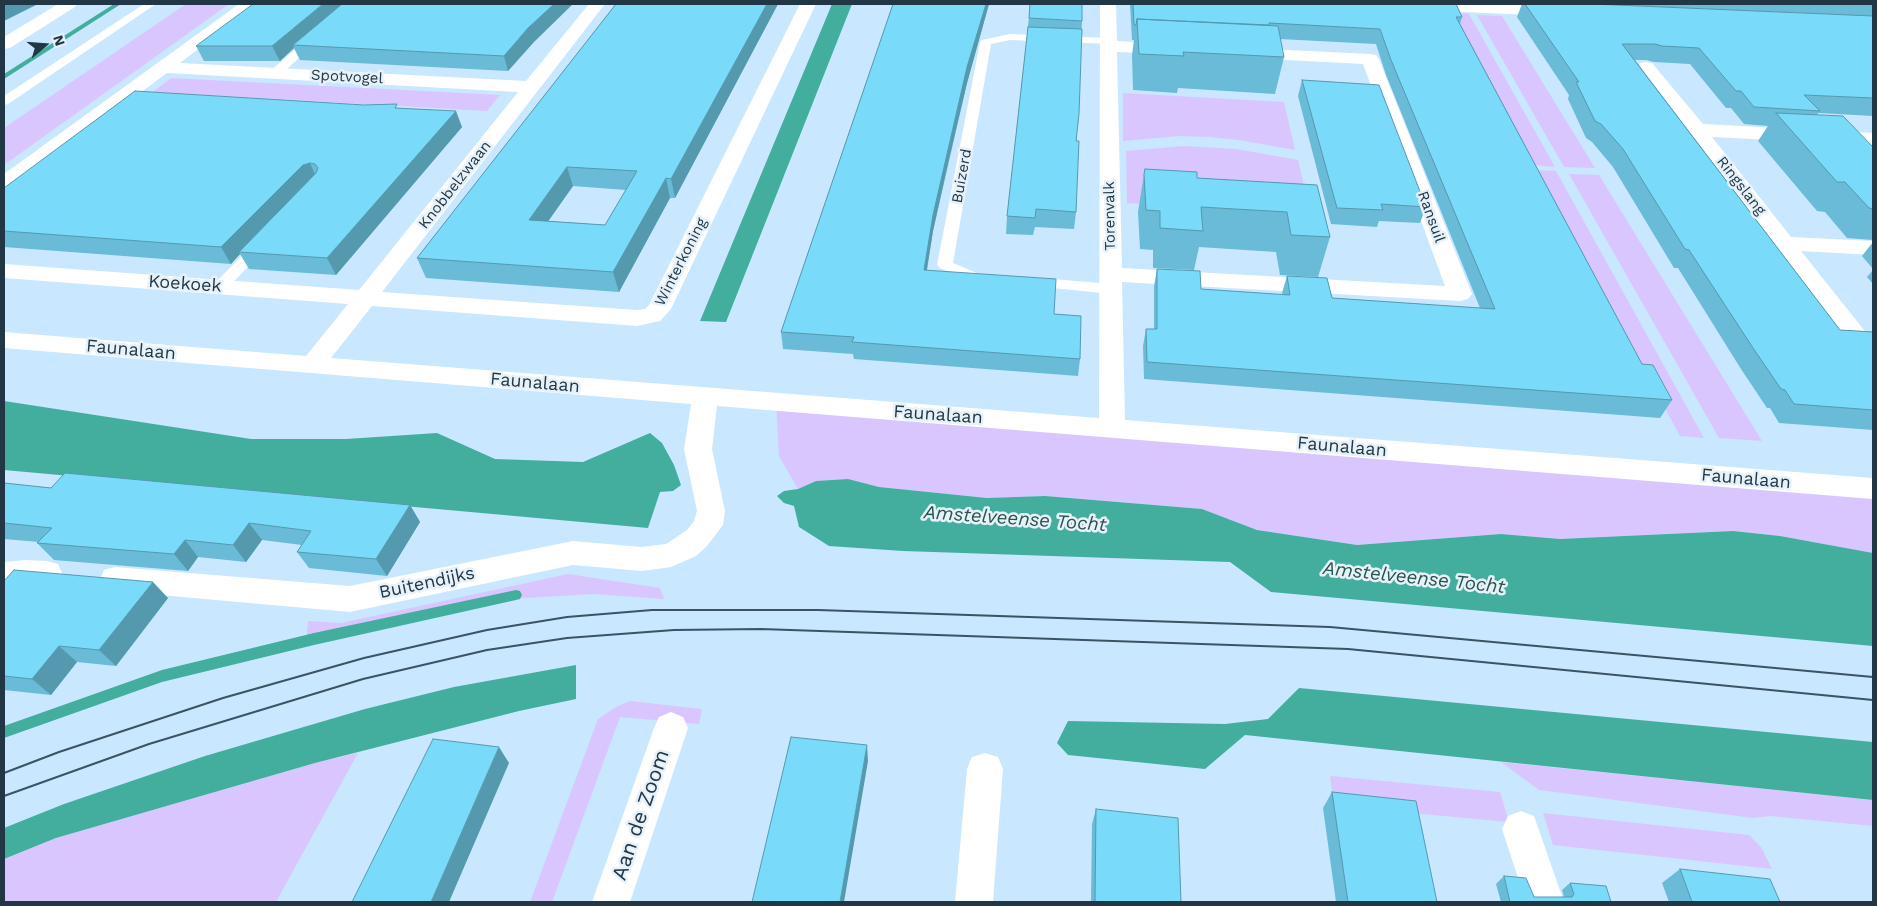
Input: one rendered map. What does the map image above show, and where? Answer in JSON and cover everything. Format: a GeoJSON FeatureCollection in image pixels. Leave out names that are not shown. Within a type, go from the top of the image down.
{"type":"FeatureCollection","features":[{"type":"Feature","properties":{"kind":"street"},"geometry":{"type":"LineString","coordinates":[[4,44],[68,4]]}},
{"type":"Feature","properties":{"kind":"street"},"geometry":{"type":"LineString","coordinates":[[4,184],[249,4]]}},
{"type":"Feature","properties":{"kind":"street","name":"Knobbelzwaan"},"geometry":{"type":"LineString","coordinates":[[312,365],[597,4]]}},
{"type":"Feature","properties":{"kind":"street","name":"Winterkoning"},"geometry":{"type":"LineString","coordinates":[[366,297],[639,318],[652,316],[659,309],[808,4]]}},
{"type":"Feature","properties":{"kind":"street","name":"Torenvalk"},"geometry":{"type":"LineString","coordinates":[[1108,4],[1112,428]]}},
{"type":"Feature","properties":{"kind":"street"},"geometry":{"type":"LineString","coordinates":[[1393,4],[1569,12]]}},
{"type":"Feature","properties":{"kind":"street"},"geometry":{"type":"LineString","coordinates":[[1108,44],[1186,50]]}},
{"type":"Feature","properties":{"kind":"street","name":"Ransuil"},"geometry":{"type":"LineString","coordinates":[[1111,281],[1460,294],[1370,59],[1224,52]]}},
{"type":"Feature","properties":{"kind":"street","name":"Spotvogel"},"geometry":{"type":"LineString","coordinates":[[162,67],[532,87]]}},
{"type":"Feature","properties":{"kind":"street","name":"Ringslang"},"geometry":{"type":"LineString","coordinates":[[1646,67],[1697,130],[1859,341]]}},
{"type":"Feature","properties":{"kind":"street","name":"Ringslang"},"geometry":{"type":"LineString","coordinates":[[1697,130],[1873,139]]}},
{"type":"Feature","properties":{"kind":"street"},"geometry":{"type":"LineString","coordinates":[[1784,243],[1873,248]]}},
{"type":"Feature","properties":{"kind":"street","name":"Koekoek"},"geometry":{"type":"LineString","coordinates":[[4,271],[366,297]]}},
{"type":"Feature","properties":{"kind":"street","name":"Faunalaan"},"geometry":{"type":"LineString","coordinates":[[4,340],[1873,489]]}},
{"type":"Feature","properties":{"kind":"street","name":"Buitendijks"},"geometry":{"type":"LineString","coordinates":[[4,574],[25,572],[350,598],[573,553],[642,560],[671,555],[685,548],[697,538],[708,525],[711,512],[698,449],[704,396]]}},
{"type":"Feature","properties":{"kind":"street","name":"Aan de Zoom"},"geometry":{"type":"LineString","coordinates":[[611,902],[671,728]]}},
{"type":"Feature","properties":{"kind":"street"},"geometry":{"type":"LineString","coordinates":[[974,902],[985,769]]}},
{"type":"Feature","properties":{"kind":"street"},"geometry":{"type":"LineString","coordinates":[[1521,829],[1546,902]]}},
{"type":"Feature","properties":{"kind":"lane"},"geometry":{"type":"LineString","coordinates":[[4,101],[151,4]]}},
{"type":"Feature","properties":{"kind":"lane"},"geometry":{"type":"LineString","coordinates":[[274,74],[323,31]]}},
{"type":"Feature","properties":{"kind":"lane","name":"Buizerd"},"geometry":{"type":"LineString","coordinates":[[1002,280],[974,278],[945,265],[986,42],[1010,37],[1108,44]]}},
{"type":"Feature","properties":{"kind":"lane"},"geometry":{"type":"LineString","coordinates":[[220,287],[272,233]]}},
{"type":"Feature","properties":{"kind":"lane"},"geometry":{"type":"LineString","coordinates":[[1020,282],[1111,281]]}},
{"type":"Feature","properties":{"kind":"shaded area"},"geometry":{"type":"Polygon","coordinates":[[[186,4],[229,4],[4,165],[4,128],[186,4]]]}},
{"type":"Feature","properties":{"kind":"shaded area"},"geometry":{"type":"Polygon","coordinates":[[[1452,13],[1469,14],[1555,167],[1534,165],[1452,13]]]}},
{"type":"Feature","properties":{"kind":"shaded area"},"geometry":{"type":"Polygon","coordinates":[[[1477,15],[1502,16],[1595,168],[1564,167],[1477,15]]]}},
{"type":"Feature","properties":{"kind":"shaded area"},"geometry":{"type":"Polygon","coordinates":[[[171,78],[500,95],[487,111],[153,92],[171,78]]]}},
{"type":"Feature","properties":{"kind":"shaded area"},"geometry":{"type":"Polygon","coordinates":[[[1123,93],[1284,102],[1295,150],[1239,140],[1209,137],[1180,136],[1123,141],[1123,93]]]}},
{"type":"Feature","properties":{"kind":"shaded area"},"geometry":{"type":"Polygon","coordinates":[[[1184,146],[1236,149],[1298,160],[1311,215],[1127,203],[1126,151],[1184,146]]]}},
{"type":"Feature","properties":{"kind":"shaded area"},"geometry":{"type":"Polygon","coordinates":[[[1536,170],[1556,171],[1704,438],[1680,436],[1536,170]]]}},
{"type":"Feature","properties":{"kind":"shaded area"},"geometry":{"type":"Polygon","coordinates":[[[1569,174],[1599,175],[1762,441],[1719,438],[1569,174]]]}},
{"type":"Feature","properties":{"kind":"shaded area"},"geometry":{"type":"Polygon","coordinates":[[[776,402],[1873,488],[1873,553],[1780,536],[1733,531],[1560,539],[1501,534],[1357,545],[1257,530],[1202,509],[1045,496],[987,498],[879,487],[848,479],[816,481],[798,489],[779,456],[776,402]]]}},
{"type":"Feature","properties":{"kind":"shaded area"},"geometry":{"type":"Polygon","coordinates":[[[568,574],[660,588],[664,599],[593,594],[509,599],[306,644],[308,621],[341,623],[568,574]]]}},
{"type":"Feature","properties":{"kind":"shaded area"},"geometry":{"type":"Polygon","coordinates":[[[630,701],[702,709],[699,724],[620,717],[552,902],[530,902],[598,719],[616,707],[630,701]]]}},
{"type":"Feature","properties":{"kind":"shaded area"},"geometry":{"type":"Polygon","coordinates":[[[358,753],[276,902],[4,902],[4,859],[56,838],[315,763],[358,753]]]}},
{"type":"Feature","properties":{"kind":"shaded area"},"geometry":{"type":"Polygon","coordinates":[[[1501,762],[1873,800],[1873,826],[1770,816],[1753,818],[1539,790],[1501,762]]]}},
{"type":"Feature","properties":{"kind":"shaded area"},"geometry":{"type":"Polygon","coordinates":[[[1330,776],[1500,792],[1509,822],[1334,806],[1330,776]]]}},
{"type":"Feature","properties":{"kind":"shaded area"},"geometry":{"type":"Polygon","coordinates":[[[1543,813],[1749,835],[1761,847],[1772,869],[1553,845],[1543,813]]]}},
{"type":"Feature","properties":{"kind":"water"},"geometry":{"type":"Polygon","coordinates":[[[832,4],[852,4],[726,322],[700,321],[832,4]]]}},
{"type":"Feature","properties":{"kind":"water"},"geometry":{"type":"Polygon","coordinates":[[[4,401],[251,439],[346,439],[437,433],[495,459],[583,462],[650,433],[662,443],[674,465],[681,485],[673,491],[660,492],[648,528],[4,470],[4,401]]]}},
{"type":"Feature","properties":{"kind":"water","name":"Amstelveense Tocht"},"geometry":{"type":"Polygon","coordinates":[[[848,479],[879,487],[987,498],[1045,496],[1202,509],[1257,530],[1357,545],[1501,534],[1560,539],[1733,531],[1780,536],[1873,553],[1873,646],[1271,592],[1230,562],[903,551],[829,546],[799,527],[794,506],[784,503],[777,496],[784,491],[798,489],[816,481],[848,479]]]}},
{"type":"Feature","properties":{"kind":"water"},"geometry":{"type":"Polygon","coordinates":[[[576,665],[576,699],[519,711],[315,763],[56,838],[4,859],[4,828],[64,804],[205,756],[365,709],[454,687],[576,665]]]}},
{"type":"Feature","properties":{"kind":"water"},"geometry":{"type":"Polygon","coordinates":[[[1299,688],[1873,742],[1873,800],[1245,735],[1205,769],[1068,755],[1057,743],[1068,721],[1225,724],[1268,719],[1299,688]]]}},
{"type":"Feature","properties":{"kind":"building"},"geometry":{"type":"Polygon","coordinates":[[[253,4],[323,4],[272,46],[196,46],[253,4]]]}},
{"type":"Feature","properties":{"kind":"building"},"geometry":{"type":"Polygon","coordinates":[[[342,4],[554,4],[528,28],[504,56],[293,45],[342,4]]]}},
{"type":"Feature","properties":{"kind":"building"},"geometry":{"type":"Polygon","coordinates":[[[616,4],[767,4],[671,179],[666,178],[613,272],[417,258],[616,4]],[[567,167],[529,220],[605,225],[637,171],[567,167]]]}},
{"type":"Feature","properties":{"kind":"building"},"geometry":{"type":"Polygon","coordinates":[[[893,4],[986,4],[967,67],[933,215],[924,270],[1056,279],[1054,314],[1081,316],[1080,359],[852,342],[854,337],[781,332],[893,4]]]}},
{"type":"Feature","properties":{"kind":"building"},"geometry":{"type":"Polygon","coordinates":[[[1030,4],[1082,4],[1082,21],[1029,18],[1030,4]]]}},
{"type":"Feature","properties":{"kind":"building"},"geometry":{"type":"Polygon","coordinates":[[[1133,4],[1456,4],[1462,17],[1456,17],[1642,364],[1653,365],[1672,400],[1147,362],[1146,329],[1157,329],[1157,269],[1200,271],[1201,289],[1290,295],[1287,276],[1327,278],[1332,298],[1495,309],[1391,60],[1380,29],[1137,19],[1136,25],[1134,25],[1133,4]]]}},
{"type":"Feature","properties":{"kind":"building"},"geometry":{"type":"Polygon","coordinates":[[[1525,4],[1592,4],[1873,16],[1873,98],[1804,95],[1820,111],[1754,107],[1741,91],[1736,91],[1699,48],[1655,44],[1622,44],[1840,330],[1873,332],[1873,410],[1794,404],[1785,390],[1781,389],[1689,250],[1685,249],[1623,149],[1601,124],[1595,121],[1576,82],[1579,82],[1525,4]]]}},
{"type":"Feature","properties":{"kind":"building"},"geometry":{"type":"Polygon","coordinates":[[[1137,19],[1278,26],[1284,57],[1183,52],[1184,56],[1139,54],[1137,19]]]}},
{"type":"Feature","properties":{"kind":"building"},"geometry":{"type":"Polygon","coordinates":[[[1028,27],[1082,29],[1079,114],[1076,141],[1079,141],[1076,212],[1036,209],[1035,218],[1007,216],[1028,27]]]}},
{"type":"Feature","properties":{"kind":"building"},"geometry":{"type":"Polygon","coordinates":[[[1302,80],[1379,85],[1426,207],[1381,204],[1383,210],[1337,208],[1302,80]]]}},
{"type":"Feature","properties":{"kind":"building"},"geometry":{"type":"Polygon","coordinates":[[[135,91],[364,105],[397,104],[395,108],[456,111],[327,258],[239,252],[316,173],[318,168],[315,164],[310,163],[303,165],[221,247],[4,231],[4,188],[135,91]]]}},
{"type":"Feature","properties":{"kind":"building"},"geometry":{"type":"Polygon","coordinates":[[[1776,113],[1843,116],[1873,147],[1873,209],[1869,208],[1845,182],[1837,182],[1776,113]]]}},
{"type":"Feature","properties":{"kind":"building"},"geometry":{"type":"Polygon","coordinates":[[[1145,169],[1197,172],[1197,178],[1317,185],[1330,237],[1291,235],[1287,212],[1201,207],[1203,231],[1160,228],[1160,211],[1146,210],[1145,169]]]}},
{"type":"Feature","properties":{"kind":"building"},"geometry":{"type":"Polygon","coordinates":[[[65,473],[410,505],[376,559],[297,552],[311,531],[249,523],[233,545],[185,540],[174,554],[37,543],[52,528],[4,523],[4,483],[51,488],[65,473]]]}},
{"type":"Feature","properties":{"kind":"building"},"geometry":{"type":"Polygon","coordinates":[[[14,570],[153,582],[99,650],[59,646],[32,679],[4,676],[4,581],[14,570]]]}},
{"type":"Feature","properties":{"kind":"building"},"geometry":{"type":"Polygon","coordinates":[[[791,737],[867,745],[840,902],[752,902],[791,737]]]}},
{"type":"Feature","properties":{"kind":"building"},"geometry":{"type":"Polygon","coordinates":[[[433,739],[499,747],[431,902],[352,902],[433,739]]]}},
{"type":"Feature","properties":{"kind":"building"},"geometry":{"type":"Polygon","coordinates":[[[1332,792],[1416,801],[1437,902],[1348,902],[1332,792]]]}},
{"type":"Feature","properties":{"kind":"building"},"geometry":{"type":"Polygon","coordinates":[[[1096,809],[1178,818],[1181,902],[1095,902],[1096,809]]]}},
{"type":"Feature","properties":{"kind":"building"},"geometry":{"type":"Polygon","coordinates":[[[1680,869],[1770,879],[1780,902],[1692,902],[1680,869]]]}},
{"type":"Feature","properties":{"kind":"building"},"geometry":{"type":"Polygon","coordinates":[[[1504,876],[1526,878],[1534,897],[1572,897],[1574,894],[1570,883],[1606,886],[1611,902],[1510,902],[1504,876]]]}},
{"type":"Feature","properties":{"kind":"waterway"},"geometry":{"type":"LineString","coordinates":[[4,77],[118,4]]}},
{"type":"Feature","properties":{"kind":"waterway"},"geometry":{"type":"LineString","coordinates":[[4,732],[162,676],[314,639],[516,595]]}},
{"type":"Feature","properties":{"kind":"tram line"},"geometry":{"type":"LineString","coordinates":[[4,773],[59,752],[223,698],[364,658],[487,630],[567,617],[652,610],[818,610],[1330,627],[1873,677]]}},
{"type":"Feature","properties":{"kind":"tram line"},"geometry":{"type":"LineString","coordinates":[[4,796],[149,744],[363,679],[487,650],[567,638],[674,630],[761,629],[1348,649],[1873,700]]}}]}
